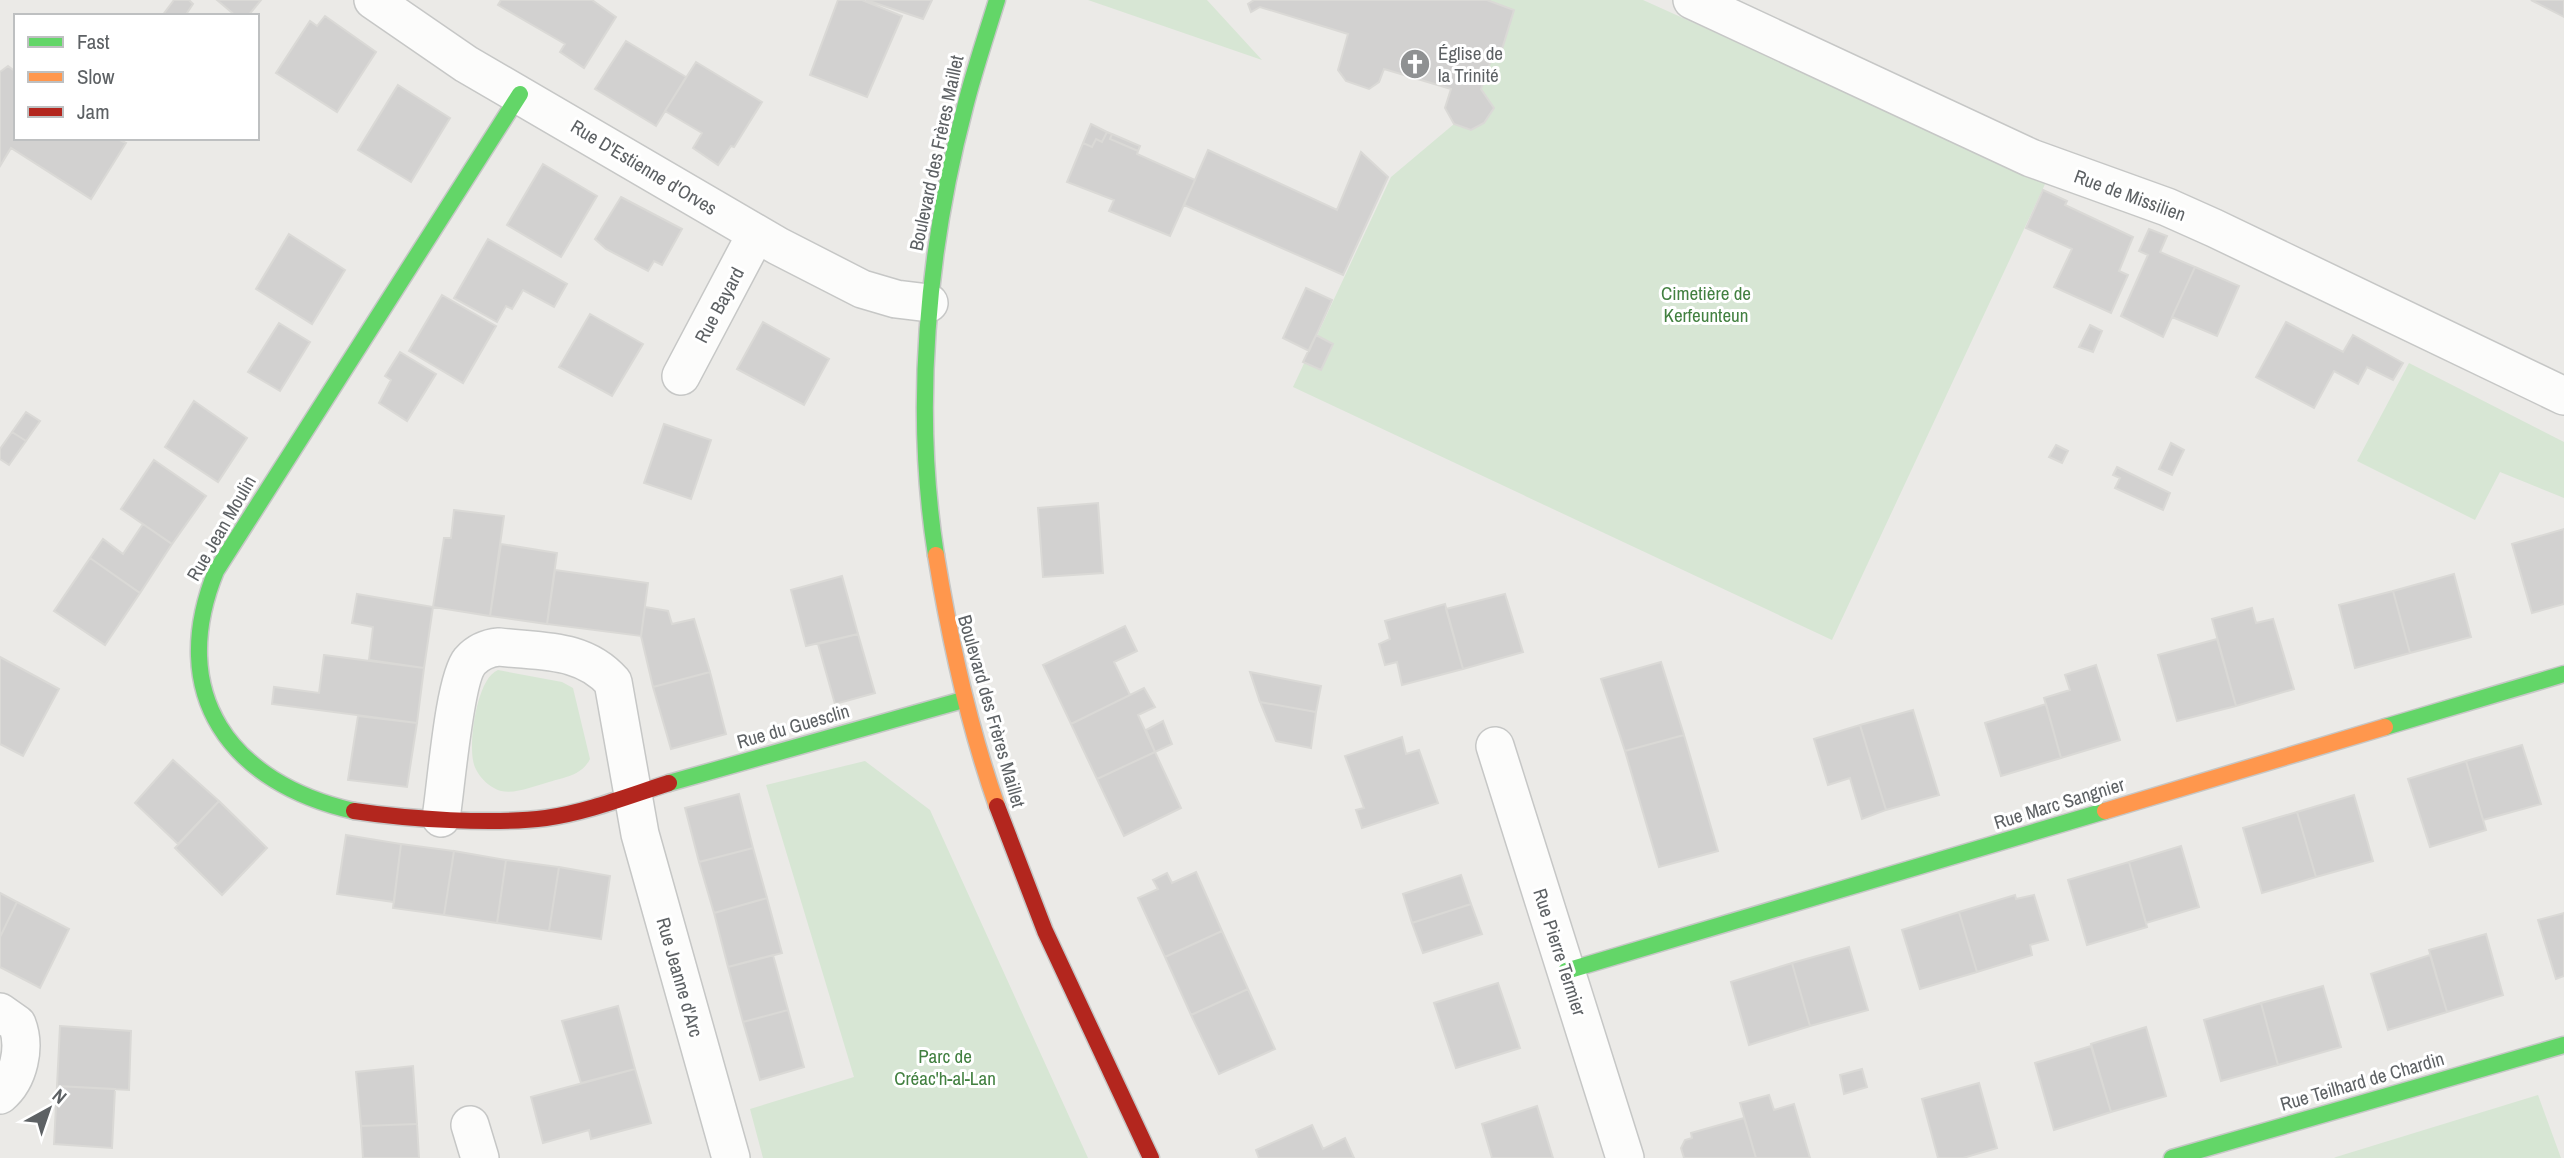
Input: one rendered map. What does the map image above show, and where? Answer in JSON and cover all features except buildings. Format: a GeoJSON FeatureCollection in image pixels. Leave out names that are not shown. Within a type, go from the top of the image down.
{"type":"FeatureCollection","features":[{"type":"Feature","properties":{"kind":"street","name":"Rue D'Estienne d'Orves"},"geometry":{"type":"LineString","coordinates":[[373,0],[434,44],[756,234],[862,289],[896,299],[929,303]]}},
{"type":"Feature","properties":{"kind":"street","name":"Boulevard des Frères Maillet"},"geometry":{"type":"LineString","coordinates":[[997,0],[969,89],[942,215],[929,303],[925,405],[928,509],[943,611],[964,700],[1014,857],[1150,1158]]}},
{"type":"Feature","properties":{"kind":"street","name":"Rue de Missilien"},"geometry":{"type":"LineString","coordinates":[[1692,0],[2051,166],[2167,207],[2214,228],[2564,396]]}},
{"type":"Feature","properties":{"kind":"street","name":"Rue Jean Moulin"},"geometry":{"type":"LineString","coordinates":[[520,94],[228,550],[205,593],[197,637],[197,678],[218,725],[254,765],[285,789],[335,809],[373,815],[441,818],[554,817],[635,794]]}},
{"type":"Feature","properties":{"kind":"street","name":"Rue Bayard"},"geometry":{"type":"LineString","coordinates":[[681,376],[756,234]]}},
{"type":"Feature","properties":{"kind":"street","name":"Rue Jeanne d'Arc"},"geometry":{"type":"LineString","coordinates":[[441,818],[464,672],[479,653],[499,647],[582,657],[600,667],[613,682],[640,834],[721,1155]]}},
{"type":"Feature","properties":{"kind":"street","name":"Rue Marc Sangnier"},"geometry":{"type":"LineString","coordinates":[[1566,971],[2564,674]]}},
{"type":"Feature","properties":{"kind":"street","name":"Rue du Guesclin"},"geometry":{"type":"LineString","coordinates":[[635,794],[964,700]]}},
{"type":"Feature","properties":{"kind":"street","name":"Rue Pierre Termier"},"geometry":{"type":"LineString","coordinates":[[1495,746],[1625,1158]]}},
{"type":"Feature","properties":{"kind":"street"},"geometry":{"type":"LineString","coordinates":[[0,1012],[17,1024],[21,1045],[14,1080],[0,1095]]}},
{"type":"Feature","properties":{"kind":"street","name":"Rue Teilhard de Chardin"},"geometry":{"type":"LineString","coordinates":[[2172,1158],[2564,1045]]}},
{"type":"Feature","properties":{"kind":"green space"},"geometry":{"type":"Polygon","coordinates":[[[1088,0],[1207,0],[1262,60],[1088,0]]]}},
{"type":"Feature","properties":{"kind":"green space","name":"Cimetière de Kerfeunteun"},"geometry":{"type":"Polygon","coordinates":[[[1487,0],[1643,0],[2046,182],[1832,640],[1293,387],[1391,177],[1454,124],[1471,130],[1484,123],[1494,109],[1481,89],[1492,57],[1499,59],[1514,11],[1487,0]]]}},
{"type":"Feature","properties":{"kind":"green space"},"geometry":{"type":"Polygon","coordinates":[[[2409,363],[2564,442],[2564,498],[2500,472],[2475,520],[2357,461],[2409,363]]]}},
{"type":"Feature","properties":{"kind":"green space"},"geometry":{"type":"Polygon","coordinates":[[[498,670],[562,682],[573,688],[590,759],[583,769],[567,777],[513,791],[496,789],[483,779],[473,760],[472,739],[480,697],[491,675],[498,670]]]}},
{"type":"Feature","properties":{"kind":"green space","name":"Parc de Créac'h-al-Lan"},"geometry":{"type":"Polygon","coordinates":[[[865,761],[930,810],[1088,1158],[763,1158],[750,1109],[854,1077],[766,785],[865,761]]]}},
{"type":"Feature","properties":{"kind":"green space"},"geometry":{"type":"Polygon","coordinates":[[[2538,1095],[2561,1158],[2334,1158],[2336,1157],[2538,1095]]]}},
{"type":"Feature","properties":{"kind":"traffic: fast"},"geometry":{"type":"LineString","coordinates":[[936,555],[925,444],[925,387],[933,273],[952,161],[972,80],[997,0]]}},
{"type":"Feature","properties":{"kind":"traffic: fast"},"geometry":{"type":"LineString","coordinates":[[354,811],[310,798],[273,779],[243,755],[220,727],[205,694],[199,656],[202,615],[216,571],[520,94]]}},
{"type":"Feature","properties":{"kind":"traffic: fast"},"geometry":{"type":"LineString","coordinates":[[2385,727],[2564,674]]}},
{"type":"Feature","properties":{"kind":"traffic: fast"},"geometry":{"type":"LineString","coordinates":[[669,783],[963,700]]}},
{"type":"Feature","properties":{"kind":"traffic: fast"},"geometry":{"type":"LineString","coordinates":[[1566,971],[2105,811]]}},
{"type":"Feature","properties":{"kind":"traffic: fast"},"geometry":{"type":"LineString","coordinates":[[2172,1158],[2564,1045]]}},
{"type":"Feature","properties":{"kind":"traffic: slow"},"geometry":{"type":"LineString","coordinates":[[936,555],[961,682],[997,806]]}},
{"type":"Feature","properties":{"kind":"traffic: slow"},"geometry":{"type":"LineString","coordinates":[[2105,811],[2385,727]]}},
{"type":"Feature","properties":{"kind":"traffic: jam"},"geometry":{"type":"LineString","coordinates":[[354,811],[450,820],[525,820],[577,812],[669,783]]}},
{"type":"Feature","properties":{"kind":"traffic: jam"},"geometry":{"type":"LineString","coordinates":[[997,806],[1045,931],[1151,1158]]}},
{"type":"Feature","properties":{"kind":"place","name":"Église de la Trinité"},"geometry":{"type":"Point","coordinates":[1415,64]}}]}
